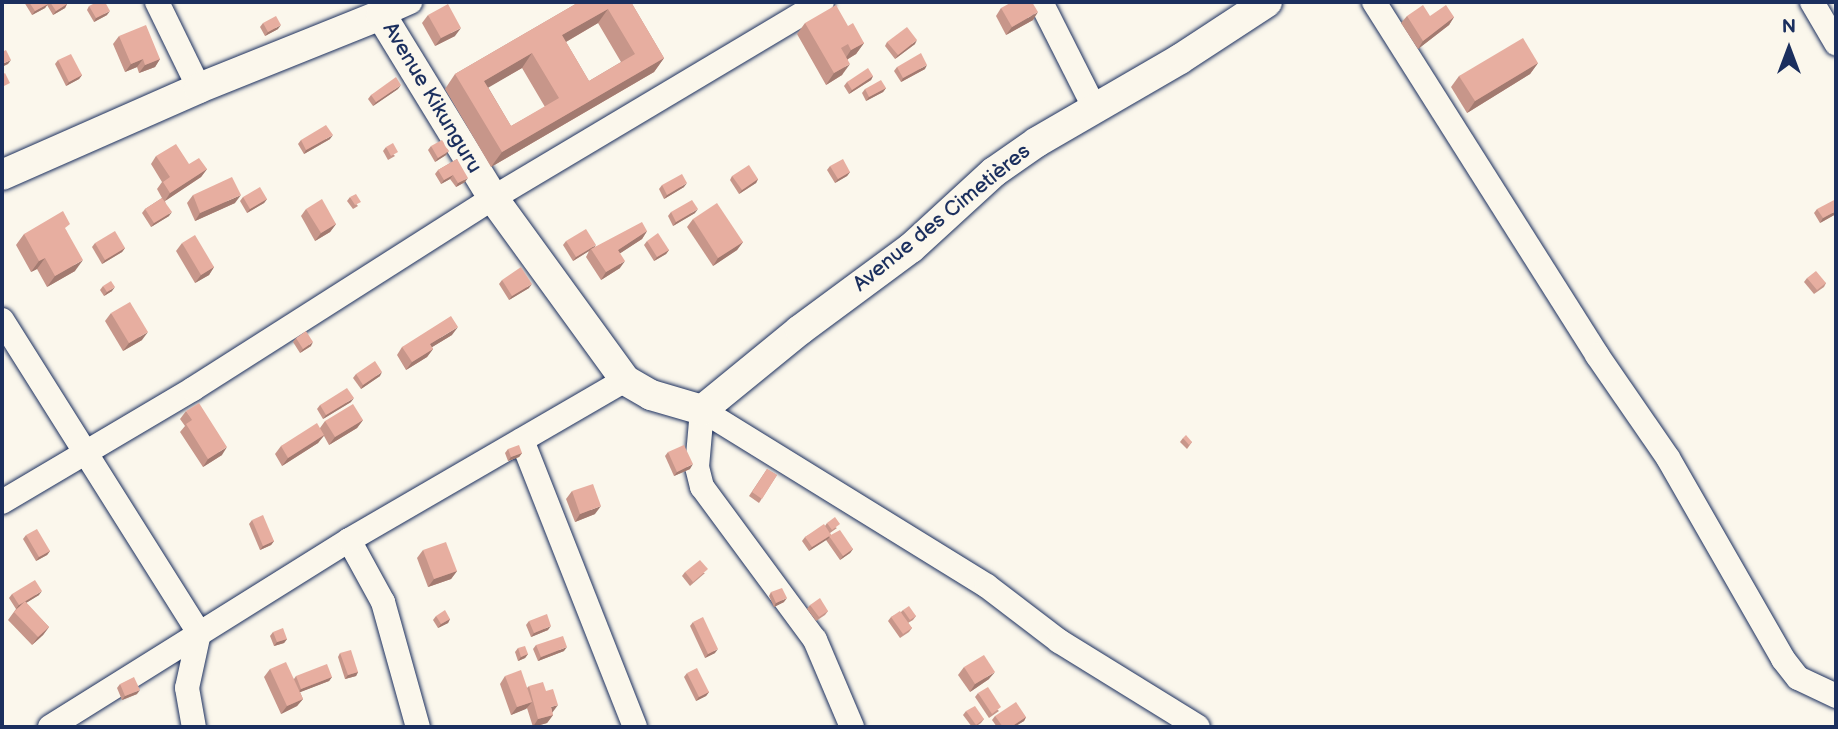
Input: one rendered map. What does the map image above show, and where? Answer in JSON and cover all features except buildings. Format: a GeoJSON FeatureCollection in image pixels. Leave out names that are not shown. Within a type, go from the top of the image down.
{"type":"FeatureCollection","features":[{"type":"Feature","properties":{"kind":"street"},"geometry":{"type":"LineString","coordinates":[[157,2],[199,88]]}},
{"type":"Feature","properties":{"kind":"street"},"geometry":{"type":"LineString","coordinates":[[381,15],[409,2]]}},
{"type":"Feature","properties":{"kind":"street"},"geometry":{"type":"LineString","coordinates":[[2,502],[86,453],[493,198],[822,2]]}},
{"type":"Feature","properties":{"kind":"street"},"geometry":{"type":"LineString","coordinates":[[1041,2],[1095,109]]}},
{"type":"Feature","properties":{"kind":"street","name":"Avenue des Cimetières"},"geometry":{"type":"LineString","coordinates":[[702,410],[800,330],[911,248],[994,172],[1037,142],[1267,2]]}},
{"type":"Feature","properties":{"kind":"street"},"geometry":{"type":"LineString","coordinates":[[1374,2],[1597,355],[1668,458],[1783,659],[1798,678],[1836,696]]}},
{"type":"Feature","properties":{"kind":"street"},"geometry":{"type":"LineString","coordinates":[[1812,2],[1833,29]]}},
{"type":"Feature","properties":{"kind":"street","name":"Avenue Kikunguru"},"geometry":{"type":"LineString","coordinates":[[2,175],[199,88],[368,17],[381,15],[493,198],[625,380],[651,395],[702,410]]}},
{"type":"Feature","properties":{"kind":"street"},"geometry":{"type":"LineString","coordinates":[[2,320],[199,633],[187,688],[194,727]]}},
{"type":"Feature","properties":{"kind":"street"},"geometry":{"type":"LineString","coordinates":[[50,727],[349,540],[625,380]]}},
{"type":"Feature","properties":{"kind":"street"},"geometry":{"type":"LineString","coordinates":[[852,727],[815,640],[702,487],[697,467],[702,410],[987,586],[1059,641],[1198,727]]}},
{"type":"Feature","properties":{"kind":"street"},"geometry":{"type":"LineString","coordinates":[[522,440],[635,727]]}},
{"type":"Feature","properties":{"kind":"street"},"geometry":{"type":"LineString","coordinates":[[349,540],[383,602],[418,727]]}}]}
